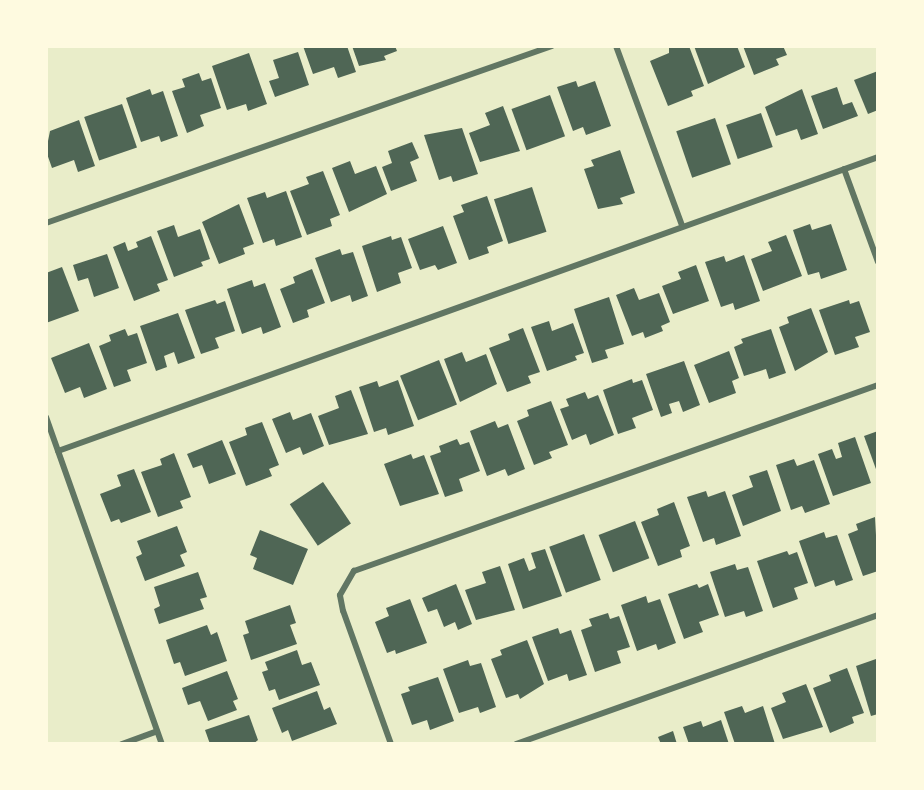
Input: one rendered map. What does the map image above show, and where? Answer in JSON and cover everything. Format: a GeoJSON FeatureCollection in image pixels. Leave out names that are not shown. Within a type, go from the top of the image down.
{"type":"FeatureCollection","features":[{"type":"Feature","properties":{"kind":"street"},"geometry":{"type":"LineString","coordinates":[[46,223],[552,46]]}},
{"type":"Feature","properties":{"kind":"street"},"geometry":{"type":"LineString","coordinates":[[616,46],[682,225]]}},
{"type":"Feature","properties":{"kind":"street"},"geometry":{"type":"LineString","coordinates":[[58,451],[682,225],[878,157]]}},
{"type":"Feature","properties":{"kind":"street"},"geometry":{"type":"LineString","coordinates":[[844,169],[878,262]]}},
{"type":"Feature","properties":{"kind":"street"},"geometry":{"type":"LineString","coordinates":[[391,744],[343,611],[340,595],[345,580],[371,562],[409,553],[878,386]]}},
{"type":"Feature","properties":{"kind":"street"},"geometry":{"type":"LineString","coordinates":[[46,417],[162,744]]}},
{"type":"Feature","properties":{"kind":"street"},"geometry":{"type":"LineString","coordinates":[[516,744],[878,615]]}},
{"type":"Feature","properties":{"kind":"street"},"geometry":{"type":"LineString","coordinates":[[122,744],[157,731]]}},
{"type":"Feature","properties":{"kind":"building"},"geometry":{"type":"Polygon","coordinates":[[[303,46],[347,46],[356,72],[338,78],[334,67],[313,74],[303,46]]]}},
{"type":"Feature","properties":{"kind":"building"},"geometry":{"type":"Polygon","coordinates":[[[352,46],[395,46],[397,51],[384,56],[386,60],[359,66],[352,46]]]}},
{"type":"Feature","properties":{"kind":"building"},"geometry":{"type":"Polygon","coordinates":[[[669,46],[689,46],[704,86],[691,91],[693,96],[668,106],[650,61],[669,53],[669,46]]]}},
{"type":"Feature","properties":{"kind":"building"},"geometry":{"type":"Polygon","coordinates":[[[694,46],[737,46],[745,67],[708,84],[694,46]]]}},
{"type":"Feature","properties":{"kind":"building"},"geometry":{"type":"Polygon","coordinates":[[[743,46],[783,46],[787,55],[776,59],[779,65],[754,75],[743,46]]]}},
{"type":"Feature","properties":{"kind":"building"},"geometry":{"type":"Polygon","coordinates":[[[298,52],[309,85],[275,97],[269,81],[279,78],[273,60],[298,52]]]}},
{"type":"Feature","properties":{"kind":"building"},"geometry":{"type":"Polygon","coordinates":[[[249,53],[267,104],[248,111],[246,104],[227,110],[212,66],[249,53]]]}},
{"type":"Feature","properties":{"kind":"building"},"geometry":{"type":"Polygon","coordinates":[[[878,71],[878,110],[868,114],[854,80],[878,71]]]}},
{"type":"Feature","properties":{"kind":"building"},"geometry":{"type":"Polygon","coordinates":[[[199,73],[202,81],[211,78],[221,108],[200,115],[204,126],[187,133],[172,91],[185,87],[182,79],[199,73]]]}},
{"type":"Feature","properties":{"kind":"building"},"geometry":{"type":"Polygon","coordinates":[[[576,81],[578,87],[595,81],[611,126],[586,135],[583,127],[573,131],[557,87],[576,81]]]}},
{"type":"Feature","properties":{"kind":"building"},"geometry":{"type":"Polygon","coordinates":[[[837,87],[843,105],[852,102],[858,116],[823,129],[811,96],[837,87]]]}},
{"type":"Feature","properties":{"kind":"building"},"geometry":{"type":"Polygon","coordinates":[[[150,89],[152,95],[163,91],[178,136],[161,142],[159,136],[141,142],[126,98],[150,89]]]}},
{"type":"Feature","properties":{"kind":"building"},"geometry":{"type":"Polygon","coordinates":[[[802,89],[818,134],[801,140],[797,129],[776,136],[765,107],[802,89]]]}},
{"type":"Feature","properties":{"kind":"building"},"geometry":{"type":"Polygon","coordinates":[[[550,95],[565,136],[527,150],[511,109],[550,95]]]}},
{"type":"Feature","properties":{"kind":"building"},"geometry":{"type":"Polygon","coordinates":[[[122,104],[137,147],[99,161],[84,117],[122,104]]]}},
{"type":"Feature","properties":{"kind":"building"},"geometry":{"type":"Polygon","coordinates":[[[503,106],[520,151],[480,162],[469,133],[490,125],[485,113],[503,106]]]}},
{"type":"Feature","properties":{"kind":"building"},"geometry":{"type":"Polygon","coordinates":[[[761,113],[773,147],[738,159],[726,125],[761,113]]]}},
{"type":"Feature","properties":{"kind":"building"},"geometry":{"type":"Polygon","coordinates":[[[715,118],[731,164],[692,178],[676,131],[715,118]]]}},
{"type":"Feature","properties":{"kind":"building"},"geometry":{"type":"Polygon","coordinates":[[[79,120],[95,166],[78,172],[74,160],[52,168],[46,151],[50,131],[79,120]]]}},
{"type":"Feature","properties":{"kind":"building"},"geometry":{"type":"Polygon","coordinates":[[[462,128],[478,174],[453,182],[451,176],[439,180],[424,135],[462,128]]]}},
{"type":"Feature","properties":{"kind":"building"},"geometry":{"type":"Polygon","coordinates":[[[412,142],[419,158],[410,162],[417,181],[391,191],[382,167],[392,163],[388,151],[412,142]]]}},
{"type":"Feature","properties":{"kind":"building"},"geometry":{"type":"Polygon","coordinates":[[[620,150],[635,193],[620,198],[623,204],[598,209],[584,169],[594,166],[591,160],[620,150]]]}},
{"type":"Feature","properties":{"kind":"building"},"geometry":{"type":"Polygon","coordinates":[[[350,161],[355,174],[376,166],[387,194],[349,212],[332,168],[350,161]]]}},
{"type":"Feature","properties":{"kind":"building"},"geometry":{"type":"Polygon","coordinates":[[[323,171],[340,215],[330,219],[332,226],[307,235],[290,191],[309,184],[306,177],[323,171]]]}},
{"type":"Feature","properties":{"kind":"building"},"geometry":{"type":"Polygon","coordinates":[[[532,187],[547,232],[508,244],[494,199],[532,187]]]}},
{"type":"Feature","properties":{"kind":"building"},"geometry":{"type":"Polygon","coordinates":[[[286,191],[302,237],[276,246],[274,239],[263,243],[247,198],[265,192],[267,198],[286,191]]]}},
{"type":"Feature","properties":{"kind":"building"},"geometry":{"type":"Polygon","coordinates":[[[487,196],[503,241],[487,247],[489,253],[469,260],[453,216],[464,212],[461,205],[487,196]]]}},
{"type":"Feature","properties":{"kind":"building"},"geometry":{"type":"Polygon","coordinates":[[[239,204],[254,244],[243,248],[245,254],[219,264],[202,222],[239,204]]]}},
{"type":"Feature","properties":{"kind":"building"},"geometry":{"type":"Polygon","coordinates":[[[810,224],[812,230],[831,224],[847,270],[821,279],[819,272],[808,275],[793,230],[810,224]]]}},
{"type":"Feature","properties":{"kind":"building"},"geometry":{"type":"Polygon","coordinates":[[[174,225],[178,237],[200,229],[210,259],[201,262],[203,266],[174,277],[157,231],[174,225]]]}},
{"type":"Feature","properties":{"kind":"building"},"geometry":{"type":"Polygon","coordinates":[[[443,226],[457,263],[438,270],[435,265],[420,270],[408,239],[443,226]]]}},
{"type":"Feature","properties":{"kind":"building"},"geometry":{"type":"Polygon","coordinates":[[[786,235],[802,276],[763,291],[751,259],[772,251],[768,242],[786,235]]]}},
{"type":"Feature","properties":{"kind":"building"},"geometry":{"type":"Polygon","coordinates":[[[151,236],[168,280],[157,284],[160,291],[134,301],[113,247],[125,242],[128,251],[138,247],[136,242],[151,236]]]}},
{"type":"Feature","properties":{"kind":"building"},"geometry":{"type":"Polygon","coordinates":[[[391,236],[392,240],[401,237],[412,268],[398,273],[401,283],[377,292],[362,246],[391,236]]]}},
{"type":"Feature","properties":{"kind":"building"},"geometry":{"type":"Polygon","coordinates":[[[340,249],[342,255],[353,252],[368,296],[352,302],[350,295],[331,302],[315,258],[340,249]]]}},
{"type":"Feature","properties":{"kind":"building"},"geometry":{"type":"Polygon","coordinates":[[[107,254],[119,288],[94,297],[88,278],[78,281],[73,265],[107,254]]]}},
{"type":"Feature","properties":{"kind":"building"},"geometry":{"type":"Polygon","coordinates":[[[744,255],[760,301],[735,310],[733,303],[721,307],[705,262],[724,256],[726,262],[744,255]]]}},
{"type":"Feature","properties":{"kind":"building"},"geometry":{"type":"Polygon","coordinates":[[[696,265],[709,301],[673,314],[662,286],[681,279],[678,272],[696,265]]]}},
{"type":"Feature","properties":{"kind":"building"},"geometry":{"type":"Polygon","coordinates":[[[62,267],[79,311],[46,323],[46,273],[62,267]]]}},
{"type":"Feature","properties":{"kind":"building"},"geometry":{"type":"Polygon","coordinates":[[[312,269],[325,303],[307,310],[309,317],[293,323],[280,289],[295,283],[293,277],[312,269]]]}},
{"type":"Feature","properties":{"kind":"building"},"geometry":{"type":"Polygon","coordinates":[[[252,280],[254,287],[265,283],[281,327],[263,334],[261,327],[242,334],[227,289],[252,280]]]}},
{"type":"Feature","properties":{"kind":"building"},"geometry":{"type":"Polygon","coordinates":[[[634,288],[639,300],[659,293],[670,322],[661,326],[663,331],[645,338],[643,332],[632,336],[616,295],[634,288]]]}},
{"type":"Feature","properties":{"kind":"building"},"geometry":{"type":"Polygon","coordinates":[[[609,297],[624,344],[605,350],[608,358],[592,363],[574,309],[609,297]]]}},
{"type":"Feature","properties":{"kind":"building"},"geometry":{"type":"Polygon","coordinates":[[[215,300],[217,304],[225,301],[235,331],[215,338],[219,348],[201,354],[185,310],[215,300]]]}},
{"type":"Feature","properties":{"kind":"building"},"geometry":{"type":"Polygon","coordinates":[[[849,300],[850,304],[859,301],[870,332],[855,337],[859,347],[835,355],[819,310],[849,300]]]}},
{"type":"Feature","properties":{"kind":"building"},"geometry":{"type":"Polygon","coordinates":[[[811,308],[828,352],[795,371],[779,327],[789,323],[787,317],[811,308]]]}},
{"type":"Feature","properties":{"kind":"building"},"geometry":{"type":"Polygon","coordinates":[[[178,313],[195,358],[178,364],[174,352],[164,356],[167,367],[156,371],[140,326],[178,313]]]}},
{"type":"Feature","properties":{"kind":"building"},"geometry":{"type":"Polygon","coordinates":[[[549,321],[552,331],[573,323],[584,353],[575,356],[577,360],[547,371],[531,327],[549,321]]]}},
{"type":"Feature","properties":{"kind":"building"},"geometry":{"type":"Polygon","coordinates":[[[523,328],[540,372],[528,376],[531,383],[507,392],[489,348],[510,340],[508,334],[523,328]]]}},
{"type":"Feature","properties":{"kind":"building"},"geometry":{"type":"Polygon","coordinates":[[[125,329],[128,336],[137,333],[147,363],[127,370],[131,381],[114,387],[99,346],[111,341],[109,335],[125,329]]]}},
{"type":"Feature","properties":{"kind":"building"},"geometry":{"type":"Polygon","coordinates":[[[771,329],[786,373],[769,379],[766,369],[744,376],[734,347],[743,343],[741,339],[771,329]]]}},
{"type":"Feature","properties":{"kind":"building"},"geometry":{"type":"Polygon","coordinates":[[[89,343],[107,389],[84,398],[80,387],[65,393],[51,358],[89,343]]]}},
{"type":"Feature","properties":{"kind":"building"},"geometry":{"type":"Polygon","coordinates":[[[729,351],[739,378],[732,381],[736,393],[709,403],[694,365],[729,351]]]}},
{"type":"Feature","properties":{"kind":"building"},"geometry":{"type":"Polygon","coordinates":[[[462,352],[466,362],[486,354],[497,384],[460,402],[444,359],[462,352]]]}},
{"type":"Feature","properties":{"kind":"building"},"geometry":{"type":"Polygon","coordinates":[[[439,360],[457,405],[418,420],[400,376],[439,360]]]}},
{"type":"Feature","properties":{"kind":"building"},"geometry":{"type":"Polygon","coordinates":[[[684,361],[700,405],[683,412],[679,401],[669,404],[672,413],[661,417],[646,374],[684,361]]]}},
{"type":"Feature","properties":{"kind":"building"},"geometry":{"type":"Polygon","coordinates":[[[632,379],[633,383],[642,380],[653,410],[632,418],[636,428],[618,434],[603,390],[632,379]]]}},
{"type":"Feature","properties":{"kind":"building"},"geometry":{"type":"Polygon","coordinates":[[[398,380],[414,426],[388,435],[386,428],[374,432],[359,387],[377,381],[379,387],[398,380]]]}},
{"type":"Feature","properties":{"kind":"building"},"geometry":{"type":"Polygon","coordinates":[[[351,390],[368,434],[329,445],[318,416],[339,408],[335,396],[351,390]]]}},
{"type":"Feature","properties":{"kind":"building"},"geometry":{"type":"Polygon","coordinates":[[[585,392],[588,399],[598,395],[614,435],[590,445],[586,434],[572,440],[560,409],[569,406],[566,399],[585,392]]]}},
{"type":"Feature","properties":{"kind":"building"},"geometry":{"type":"Polygon","coordinates":[[[551,401],[568,445],[549,452],[552,458],[534,465],[517,421],[529,416],[527,410],[551,401]]]}},
{"type":"Feature","properties":{"kind":"building"},"geometry":{"type":"Polygon","coordinates":[[[290,412],[293,420],[311,413],[324,446],[303,455],[300,447],[286,453],[272,419],[290,412]]]}},
{"type":"Feature","properties":{"kind":"building"},"geometry":{"type":"Polygon","coordinates":[[[495,421],[498,428],[508,424],[525,469],[508,476],[505,469],[487,476],[470,431],[495,421]]]}},
{"type":"Feature","properties":{"kind":"building"},"geometry":{"type":"Polygon","coordinates":[[[262,422],[279,465],[269,469],[272,476],[246,486],[229,442],[247,435],[245,428],[262,422]]]}},
{"type":"Feature","properties":{"kind":"building"},"geometry":{"type":"Polygon","coordinates":[[[878,431],[878,472],[877,472],[864,436],[878,431]]]}},
{"type":"Feature","properties":{"kind":"building"},"geometry":{"type":"Polygon","coordinates":[[[855,437],[871,483],[833,496],[818,454],[832,449],[836,459],[842,457],[838,443],[855,437]]]}},
{"type":"Feature","properties":{"kind":"building"},"geometry":{"type":"Polygon","coordinates":[[[457,439],[460,445],[469,442],[480,471],[459,479],[463,491],[445,497],[430,456],[441,452],[439,446],[457,439]]]}},
{"type":"Feature","properties":{"kind":"building"},"geometry":{"type":"Polygon","coordinates":[[[222,440],[236,474],[209,484],[202,465],[193,468],[187,454],[222,440]]]}},
{"type":"Feature","properties":{"kind":"building"},"geometry":{"type":"Polygon","coordinates":[[[174,453],[191,497],[180,501],[183,508],[158,517],[141,472],[162,465],[160,459],[174,453]]]}},
{"type":"Feature","properties":{"kind":"building"},"geometry":{"type":"Polygon","coordinates":[[[411,454],[413,459],[424,455],[439,494],[400,506],[384,464],[411,454]]]}},
{"type":"Feature","properties":{"kind":"building"},"geometry":{"type":"Polygon","coordinates":[[[794,459],[797,466],[814,460],[830,504],[805,513],[802,506],[791,510],[776,465],[794,459]]]}},
{"type":"Feature","properties":{"kind":"building"},"geometry":{"type":"Polygon","coordinates":[[[134,469],[151,512],[121,523],[119,519],[111,522],[100,494],[121,486],[117,475],[134,469]]]}},
{"type":"Feature","properties":{"kind":"building"},"geometry":{"type":"Polygon","coordinates":[[[767,470],[781,511],[743,526],[732,495],[753,487],[749,476],[767,470]]]}},
{"type":"Feature","properties":{"kind":"building"},"geometry":{"type":"Polygon","coordinates":[[[323,482],[351,523],[318,546],[290,504],[323,482]]]}},
{"type":"Feature","properties":{"kind":"building"},"geometry":{"type":"Polygon","coordinates":[[[706,491],[708,497],[725,491],[741,536],[716,545],[714,538],[703,542],[687,497],[706,491]]]}},
{"type":"Feature","properties":{"kind":"building"},"geometry":{"type":"Polygon","coordinates":[[[674,502],[690,546],[680,550],[682,557],[658,566],[641,522],[659,515],[657,509],[674,502]]]}},
{"type":"Feature","properties":{"kind":"building"},"geometry":{"type":"Polygon","coordinates":[[[875,517],[878,571],[863,576],[848,534],[858,530],[856,524],[875,517]]]}},
{"type":"Feature","properties":{"kind":"building"},"geometry":{"type":"Polygon","coordinates":[[[635,521],[649,558],[613,572],[599,535],[635,521]]]}},
{"type":"Feature","properties":{"kind":"building"},"geometry":{"type":"Polygon","coordinates":[[[177,526],[187,552],[180,555],[185,566],[145,581],[136,557],[142,554],[137,541],[177,526]]]}},
{"type":"Feature","properties":{"kind":"building"},"geometry":{"type":"Polygon","coordinates":[[[260,530],[308,549],[293,585],[253,569],[257,558],[250,555],[260,530]]]}},
{"type":"Feature","properties":{"kind":"building"},"geometry":{"type":"Polygon","coordinates":[[[824,532],[826,538],[837,535],[853,580],[836,586],[834,580],[815,587],[799,541],[824,532]]]}},
{"type":"Feature","properties":{"kind":"building"},"geometry":{"type":"Polygon","coordinates":[[[584,534],[601,580],[566,593],[549,547],[584,534]]]}},
{"type":"Feature","properties":{"kind":"building"},"geometry":{"type":"Polygon","coordinates":[[[545,549],[562,596],[523,609],[508,564],[524,558],[529,571],[536,568],[531,553],[545,549]]]}},
{"type":"Feature","properties":{"kind":"building"},"geometry":{"type":"Polygon","coordinates":[[[787,551],[789,555],[797,552],[808,583],[794,588],[798,599],[773,608],[757,561],[787,551]]]}},
{"type":"Feature","properties":{"kind":"building"},"geometry":{"type":"Polygon","coordinates":[[[735,564],[737,570],[748,567],[763,611],[746,617],[744,611],[725,617],[710,572],[735,564]]]}},
{"type":"Feature","properties":{"kind":"building"},"geometry":{"type":"Polygon","coordinates":[[[500,566],[515,610],[476,620],[465,590],[486,583],[482,572],[500,566]]]}},
{"type":"Feature","properties":{"kind":"building"},"geometry":{"type":"Polygon","coordinates":[[[198,572],[207,597],[200,599],[204,609],[159,624],[154,609],[160,606],[154,587],[198,572]]]}},
{"type":"Feature","properties":{"kind":"building"},"geometry":{"type":"Polygon","coordinates":[[[456,584],[472,624],[458,630],[455,622],[444,627],[437,609],[428,612],[422,598],[456,584]]]}},
{"type":"Feature","properties":{"kind":"building"},"geometry":{"type":"Polygon","coordinates":[[[697,584],[699,588],[708,584],[719,615],[699,622],[703,632],[684,639],[668,594],[697,584]]]}},
{"type":"Feature","properties":{"kind":"building"},"geometry":{"type":"Polygon","coordinates":[[[646,596],[648,603],[660,599],[676,643],[658,650],[656,644],[637,651],[621,605],[646,596]]]}},
{"type":"Feature","properties":{"kind":"building"},"geometry":{"type":"Polygon","coordinates":[[[410,599],[427,643],[396,654],[395,650],[387,653],[375,622],[389,616],[386,608],[410,599]]]}},
{"type":"Feature","properties":{"kind":"building"},"geometry":{"type":"Polygon","coordinates":[[[290,605],[296,623],[290,625],[297,644],[251,660],[243,635],[249,633],[245,621],[290,605]]]}},
{"type":"Feature","properties":{"kind":"building"},"geometry":{"type":"Polygon","coordinates":[[[608,613],[610,619],[619,616],[630,647],[617,651],[621,663],[595,672],[581,630],[592,626],[589,619],[608,613]]]}},
{"type":"Feature","properties":{"kind":"building"},"geometry":{"type":"Polygon","coordinates":[[[207,625],[211,635],[217,632],[227,661],[185,676],[180,662],[174,664],[166,640],[207,625]]]}},
{"type":"Feature","properties":{"kind":"building"},"geometry":{"type":"Polygon","coordinates":[[[558,628],[560,634],[571,630],[587,675],[569,681],[567,674],[548,681],[532,637],[558,628]]]}},
{"type":"Feature","properties":{"kind":"building"},"geometry":{"type":"Polygon","coordinates":[[[527,640],[544,684],[520,699],[518,694],[506,698],[491,659],[502,655],[500,650],[527,640]]]}},
{"type":"Feature","properties":{"kind":"building"},"geometry":{"type":"Polygon","coordinates":[[[297,650],[302,665],[311,662],[320,685],[279,700],[275,689],[269,691],[262,672],[268,670],[265,662],[297,650]]]}},
{"type":"Feature","properties":{"kind":"building"},"geometry":{"type":"Polygon","coordinates":[[[876,659],[878,714],[871,716],[856,666],[876,659]]]}},
{"type":"Feature","properties":{"kind":"building"},"geometry":{"type":"Polygon","coordinates":[[[468,660],[470,666],[481,663],[496,707],[480,713],[478,707],[459,713],[443,669],[468,660]]]}},
{"type":"Feature","properties":{"kind":"building"},"geometry":{"type":"Polygon","coordinates":[[[847,668],[864,713],[852,717],[854,723],[830,733],[813,688],[831,681],[829,675],[847,668]]]}},
{"type":"Feature","properties":{"kind":"building"},"geometry":{"type":"Polygon","coordinates":[[[227,671],[238,699],[233,701],[237,710],[208,721],[200,701],[188,705],[182,688],[227,671]]]}},
{"type":"Feature","properties":{"kind":"building"},"geometry":{"type":"Polygon","coordinates":[[[438,677],[454,721],[430,730],[427,720],[412,725],[401,694],[410,691],[408,687],[438,677]]]}},
{"type":"Feature","properties":{"kind":"building"},"geometry":{"type":"Polygon","coordinates":[[[806,684],[823,727],[783,739],[771,708],[786,702],[782,693],[806,684]]]}},
{"type":"Feature","properties":{"kind":"building"},"geometry":{"type":"Polygon","coordinates":[[[317,691],[324,710],[330,707],[337,724],[292,741],[288,730],[282,733],[272,708],[317,691]]]}},
{"type":"Feature","properties":{"kind":"building"},"geometry":{"type":"Polygon","coordinates":[[[742,706],[745,713],[763,706],[775,744],[735,744],[724,712],[742,706]]]}},
{"type":"Feature","properties":{"kind":"building"},"geometry":{"type":"Polygon","coordinates":[[[249,715],[258,740],[253,744],[210,744],[205,730],[249,715]]]}},
{"type":"Feature","properties":{"kind":"building"},"geometry":{"type":"Polygon","coordinates":[[[721,720],[729,744],[689,744],[683,727],[701,721],[703,727],[721,720]]]}},
{"type":"Feature","properties":{"kind":"building"},"geometry":{"type":"Polygon","coordinates":[[[673,731],[677,744],[661,744],[658,737],[673,731]]]}}]}
